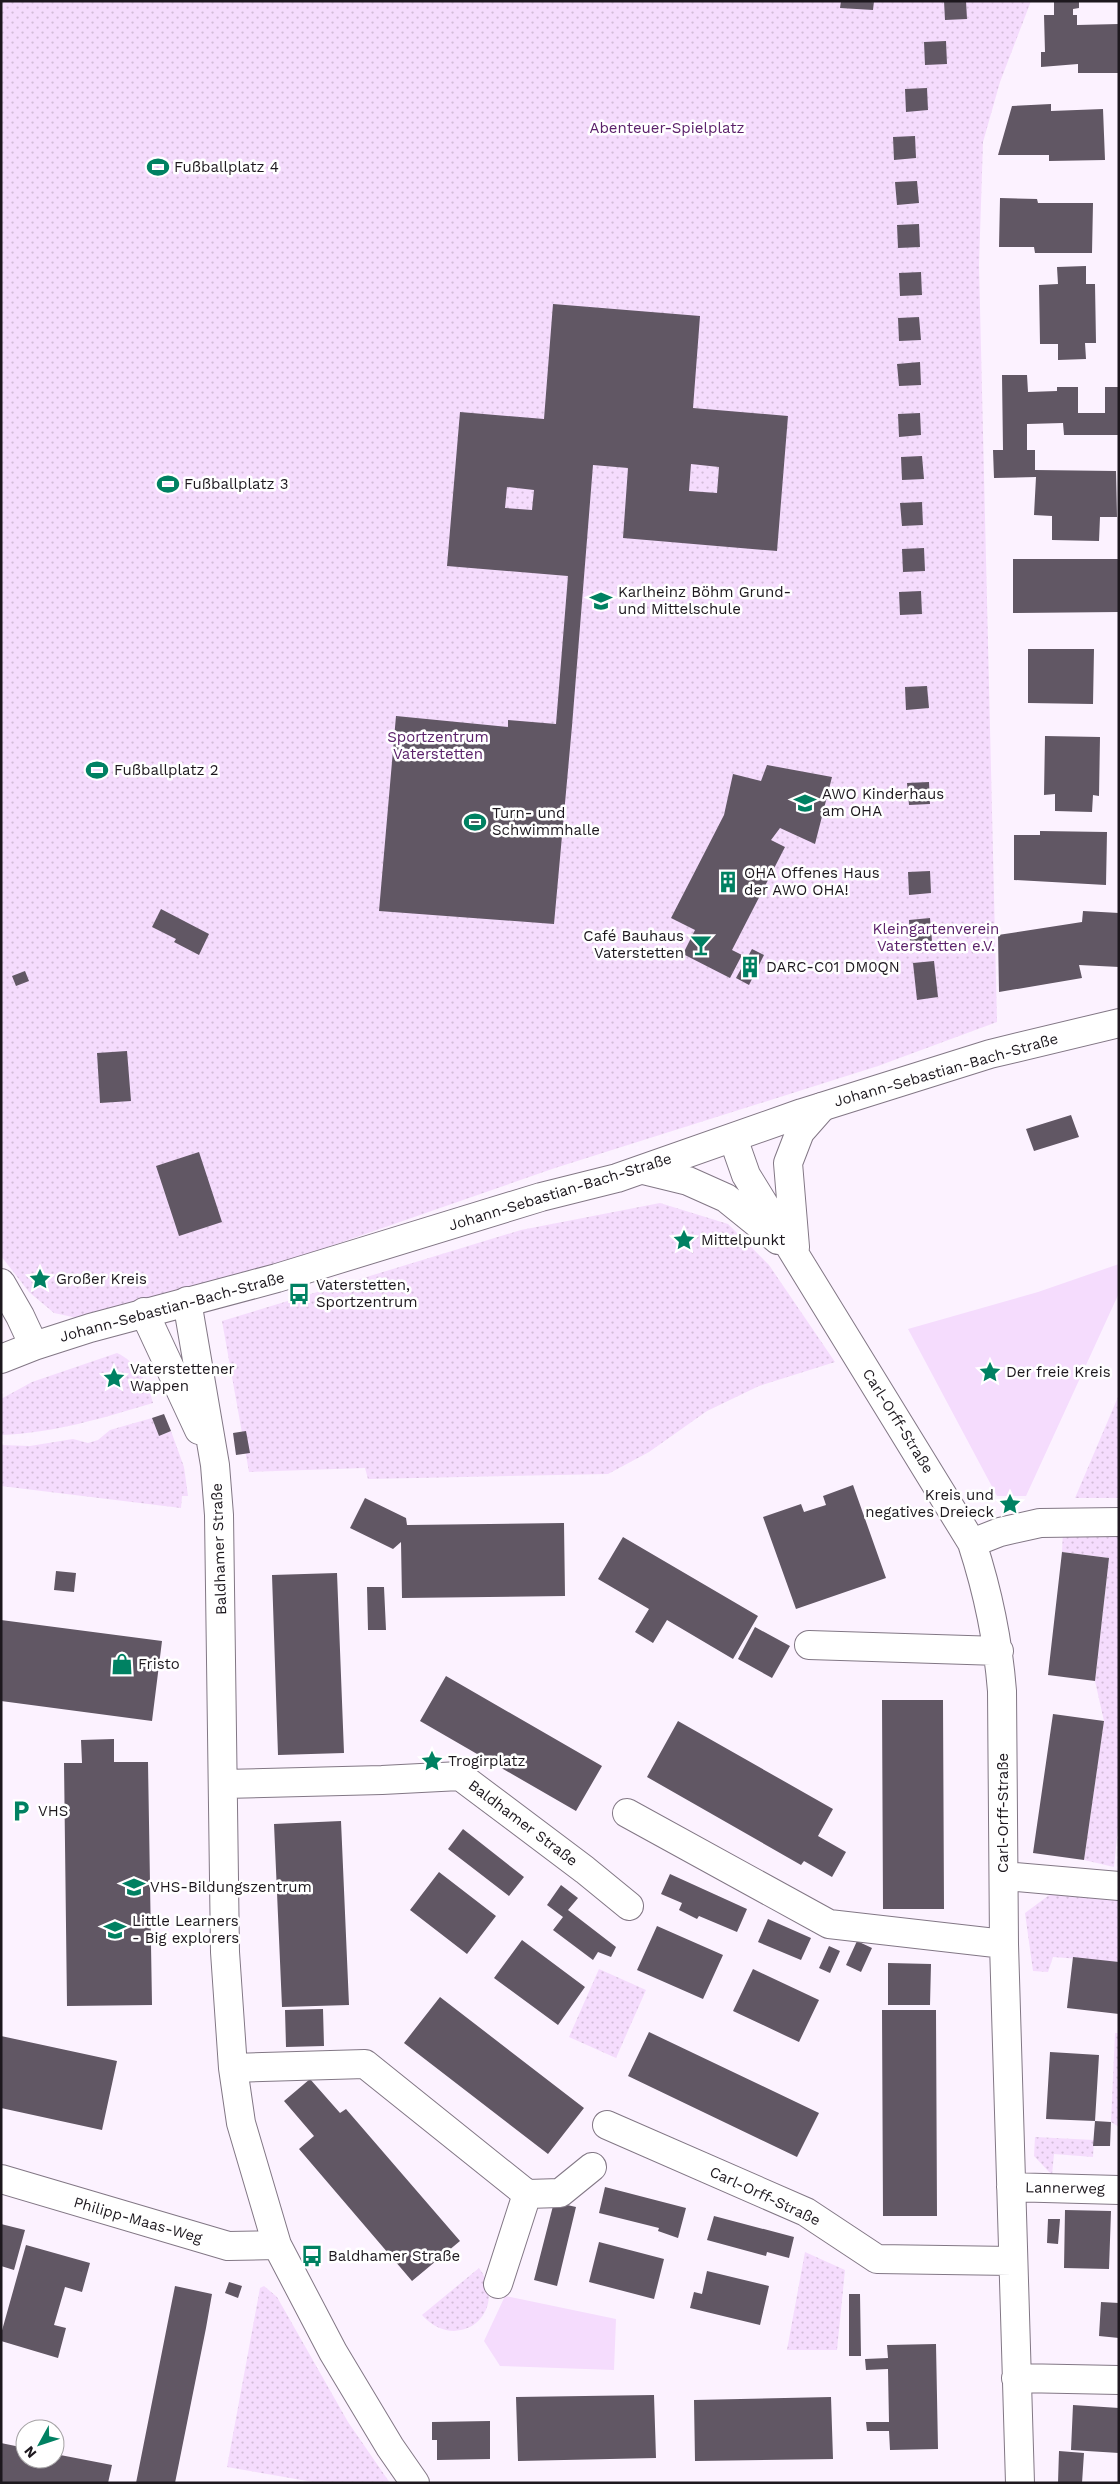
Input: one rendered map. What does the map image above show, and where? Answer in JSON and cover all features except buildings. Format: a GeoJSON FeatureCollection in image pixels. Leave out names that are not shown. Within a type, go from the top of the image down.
{"type":"FeatureCollection","features":[{"type":"Feature","properties":{"kind":"street","name":"Johann-Sebastian-Bach-Straße"},"geometry":{"type":"LineString","coordinates":[[1,1359],[34,1346],[144,1312],[277,1278],[526,1202],[642,1170],[822,1107],[990,1054],[1119,1024]]}},
{"type":"Feature","properties":{"kind":"street","name":"Carl-Orff-Straße"},"geometry":{"type":"LineString","coordinates":[[796,1256],[788,1163],[800,1132],[822,1107]]}},
{"type":"Feature","properties":{"kind":"street","name":"Carl-Orff-Straße"},"geometry":{"type":"LineString","coordinates":[[733,1138],[746,1175],[972,1543],[987,1589],[999,1651],[1002,1691],[1004,1944],[1020,2483]]}},
{"type":"Feature","properties":{"kind":"street","name":"Carl-Orff-Straße"},"geometry":{"type":"LineString","coordinates":[[642,1170],[688,1181],[726,1198],[796,1256]]}},
{"type":"Feature","properties":{"kind":"street"},"geometry":{"type":"LineString","coordinates":[[1,1284],[11,1299],[34,1346]]}},
{"type":"Feature","properties":{"kind":"street","name":"Baldhamer Straße"},"geometry":{"type":"LineString","coordinates":[[187,1301],[215,1465],[219,1515],[225,1952],[233,2068],[241,2123],[277,2245],[333,2352],[390,2447],[415,2483]]}},
{"type":"Feature","properties":{"kind":"street","name":"Baldhamer Straße"},"geometry":{"type":"LineString","coordinates":[[144,1312],[215,1465]]}},
{"type":"Feature","properties":{"kind":"street"},"geometry":{"type":"LineString","coordinates":[[972,1543],[1000,1532],[1040,1523],[1119,1522]]}},
{"type":"Feature","properties":{"kind":"street"},"geometry":{"type":"LineString","coordinates":[[809,1645],[999,1651]]}},
{"type":"Feature","properties":{"kind":"street","name":"Baldhamer Straße"},"geometry":{"type":"LineString","coordinates":[[223,1784],[374,1781],[460,1776],[629,1906]]}},
{"type":"Feature","properties":{"kind":"street"},"geometry":{"type":"LineString","coordinates":[[627,1813],[829,1924],[1004,1944]]}},
{"type":"Feature","properties":{"kind":"street"},"geometry":{"type":"LineString","coordinates":[[1004,1876],[1119,1886]]}},
{"type":"Feature","properties":{"kind":"street"},"geometry":{"type":"LineString","coordinates":[[233,2068],[365,2064],[527,2194],[560,2193],[592,2167]]}},
{"type":"Feature","properties":{"kind":"street","name":"Carl-Orff-Straße"},"geometry":{"type":"LineString","coordinates":[[607,2125],[806,2212],[877,2259],[1012,2261]]}},
{"type":"Feature","properties":{"kind":"street","name":"Philipp-Maas-Weg"},"geometry":{"type":"LineString","coordinates":[[1,2179],[228,2246],[277,2245]]}},
{"type":"Feature","properties":{"kind":"street","name":"Lannerweg"},"geometry":{"type":"LineString","coordinates":[[1011,2187],[1119,2190]]}},
{"type":"Feature","properties":{"kind":"street"},"geometry":{"type":"LineString","coordinates":[[498,2284],[527,2194]]}},
{"type":"Feature","properties":{"kind":"street"},"geometry":{"type":"LineString","coordinates":[[1016,2378],[1119,2380]]}},
{"type":"Feature","properties":{"kind":"green space","name":"Sportzentrum Vaterstetten"},"geometry":{"type":"Polygon","coordinates":[[[1,1],[1031,1],[1000,82],[983,142],[979,265],[997,1022],[878,1066],[555,1168],[247,1275],[82,1319],[54,1313],[29,1292],[1,1256],[1,1]]]}},
{"type":"Feature","properties":{"kind":"green space"},"geometry":{"type":"Polygon","coordinates":[[[660,1203],[728,1224],[769,1265],[835,1362],[759,1386],[707,1411],[649,1452],[608,1474],[368,1479],[365,1468],[249,1472],[222,1321],[521,1230],[660,1203]]]}},
{"type":"Feature","properties":{"kind":"green space"},"geometry":{"type":"Polygon","coordinates":[[[1119,1264],[1119,1293],[1026,1496],[997,1496],[908,1329],[1038,1292],[1119,1264]]]}},
{"type":"Feature","properties":{"kind":"green space"},"geometry":{"type":"Polygon","coordinates":[[[117,1353],[130,1362],[141,1374],[153,1403],[59,1428],[1,1435],[1,1399],[32,1382],[117,1353]]]}},
{"type":"Feature","properties":{"kind":"green space"},"geometry":{"type":"Polygon","coordinates":[[[1118,1397],[1119,1498],[1075,1498],[1118,1397]]]}},
{"type":"Feature","properties":{"kind":"green space"},"geometry":{"type":"Polygon","coordinates":[[[152,1418],[159,1436],[171,1431],[184,1467],[188,1496],[182,1496],[181,1508],[1,1486],[1,1445],[30,1446],[73,1439],[88,1443],[98,1440],[110,1430],[152,1418]]]}},
{"type":"Feature","properties":{"kind":"green space"},"geometry":{"type":"Polygon","coordinates":[[[1119,1530],[1119,1816],[1114,1867],[1084,1860],[1104,1721],[1095,1681],[1109,1558],[1062,1552],[1063,1531],[1119,1530]]]}},
{"type":"Feature","properties":{"kind":"green space"},"geometry":{"type":"Polygon","coordinates":[[[1052,1893],[1119,1899],[1119,1962],[1053,1957],[1048,1972],[1033,1971],[1025,1913],[1052,1893]]]}},
{"type":"Feature","properties":{"kind":"green space"},"geometry":{"type":"Polygon","coordinates":[[[599,1969],[646,1990],[616,2058],[569,2037],[599,1969]]]}},
{"type":"Feature","properties":{"kind":"green space"},"geometry":{"type":"Polygon","coordinates":[[[1115,2033],[1119,2033],[1119,2127],[1111,2122],[1115,2033]]]}},
{"type":"Feature","properties":{"kind":"green space"},"geometry":{"type":"Polygon","coordinates":[[[1035,2137],[1094,2140],[1093,2157],[1054,2154],[1052,2175],[1034,2156],[1035,2137]]]}},
{"type":"Feature","properties":{"kind":"green space"},"geometry":{"type":"Polygon","coordinates":[[[805,2252],[845,2270],[837,2350],[787,2350],[805,2252]]]}},
{"type":"Feature","properties":{"kind":"green space"},"geometry":{"type":"Polygon","coordinates":[[[479,2268],[487,2284],[489,2300],[485,2313],[476,2323],[464,2329],[451,2331],[436,2326],[422,2315],[479,2268]]]}},
{"type":"Feature","properties":{"kind":"green space"},"geometry":{"type":"Polygon","coordinates":[[[264,2286],[277,2297],[348,2422],[390,2483],[319,2483],[227,2467],[260,2288],[264,2286]]]}},
{"type":"Feature","properties":{"kind":"green space"},"geometry":{"type":"Polygon","coordinates":[[[505,2296],[616,2319],[614,2370],[500,2366],[484,2341],[505,2296]]]}},
{"type":"Feature","properties":{"kind":"place","name":"Fußballplatz 4"},"geometry":{"type":"Point","coordinates":[158,167]}},
{"type":"Feature","properties":{"kind":"place","name":"Fußballplatz 3"},"geometry":{"type":"Point","coordinates":[168,484]}},
{"type":"Feature","properties":{"kind":"place","name":"Karlheinz Böhm Grund- und Mittelschule"},"geometry":{"type":"Point","coordinates":[601,601]}},
{"type":"Feature","properties":{"kind":"place","name":"Fußballplatz 2"},"geometry":{"type":"Point","coordinates":[97,770]}},
{"type":"Feature","properties":{"kind":"place","name":"AWO Kinderhaus am OHA"},"geometry":{"type":"Point","coordinates":[805,803]}},
{"type":"Feature","properties":{"kind":"place","name":"Turn- und Schwimmhalle"},"geometry":{"type":"Point","coordinates":[475,822]}},
{"type":"Feature","properties":{"kind":"place","name":"OHA Offenes Haus der AWO OHA!"},"geometry":{"type":"Point","coordinates":[728,882]}},
{"type":"Feature","properties":{"kind":"place","name":"Café Bauhaus Vaterstetten"},"geometry":{"type":"Point","coordinates":[701,945]}},
{"type":"Feature","properties":{"kind":"place","name":"DARC-C01 DM0QN"},"geometry":{"type":"Point","coordinates":[750,967]}},
{"type":"Feature","properties":{"kind":"place","name":"Mittelpunkt"},"geometry":{"type":"Point","coordinates":[684,1240]}},
{"type":"Feature","properties":{"kind":"place","name":"Großer Kreis"},"geometry":{"type":"Point","coordinates":[40,1279]}},
{"type":"Feature","properties":{"kind":"place","name":"Vaterstetten, Sportzentrum"},"geometry":{"type":"Point","coordinates":[299,1294]}},
{"type":"Feature","properties":{"kind":"place","name":"Der freie Kreis"},"geometry":{"type":"Point","coordinates":[990,1372]}},
{"type":"Feature","properties":{"kind":"place","name":"Vaterstettener Wappen"},"geometry":{"type":"Point","coordinates":[114,1378]}},
{"type":"Feature","properties":{"kind":"place","name":"Kreis und negatives Dreieck"},"geometry":{"type":"Point","coordinates":[1010,1504]}},
{"type":"Feature","properties":{"kind":"place","name":"Fristo"},"geometry":{"type":"Point","coordinates":[122,1664]}},
{"type":"Feature","properties":{"kind":"place","name":"Trogirplatz"},"geometry":{"type":"Point","coordinates":[432,1761]}},
{"type":"Feature","properties":{"kind":"place","name":"VHS"},"geometry":{"type":"Point","coordinates":[21,1811]}},
{"type":"Feature","properties":{"kind":"place","name":"VHS-Bildungszentrum"},"geometry":{"type":"Point","coordinates":[134,1887]}},
{"type":"Feature","properties":{"kind":"place","name":"Little Learners - Big explorers"},"geometry":{"type":"Point","coordinates":[115,1930]}},
{"type":"Feature","properties":{"kind":"place","name":"Baldhamer Straße"},"geometry":{"type":"Point","coordinates":[312,2256]}},
{"type":"Feature","properties":{"kind":"park label","name":"Abenteuer-Spielplatz"},"geometry":{"type":"Point","coordinates":[667,128]}},
{"type":"Feature","properties":{"kind":"park label","name":"Kleingartenverein Vaterstetten e.V."},"geometry":{"type":"Point","coordinates":[936,938]}}]}
